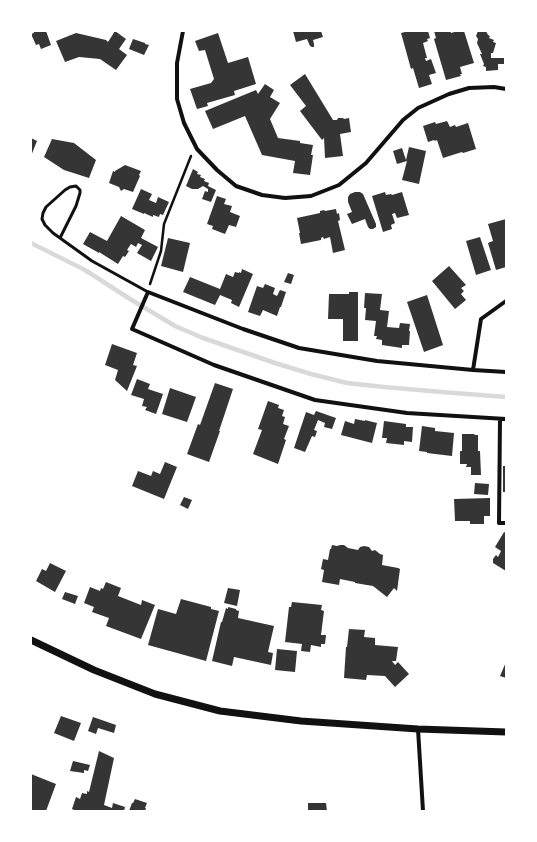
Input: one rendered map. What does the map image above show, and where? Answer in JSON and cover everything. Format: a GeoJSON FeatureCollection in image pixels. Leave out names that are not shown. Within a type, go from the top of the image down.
{"type":"FeatureCollection","features":[{"type":"Feature","properties":{"kind":"street"},"geometry":{"type":"LineString","coordinates":[[184,31],[177,63],[177,99],[184,123],[197,149],[217,170],[236,186],[262,195],[285,198],[311,196],[338,185],[366,163],[403,120],[418,108],[449,94],[470,88],[494,87],[506,89]]}},
{"type":"Feature","properties":{"kind":"street"},"geometry":{"type":"LineString","coordinates":[[506,372],[377,361],[299,348],[243,329],[148,292],[132,329],[214,365],[315,400],[407,412],[506,419]]}},
{"type":"Feature","properties":{"kind":"street"},"geometry":{"type":"LineString","coordinates":[[473,370],[481,319],[506,300]]}},
{"type":"Feature","properties":{"kind":"street"},"geometry":{"type":"LineString","coordinates":[[500,419],[499,523],[506,523]]}},
{"type":"Feature","properties":{"kind":"street"},"geometry":{"type":"LineString","coordinates":[[31,640],[94,670],[155,694],[220,711],[301,721],[418,729],[506,732]]}},
{"type":"Feature","properties":{"kind":"street"},"geometry":{"type":"LineString","coordinates":[[418,729],[423,811]]}},
{"type":"Feature","properties":{"kind":"lane"},"geometry":{"type":"LineString","coordinates":[[60,238],[76,206],[80,194],[80,190],[76,186],[65,190],[46,207],[42,219],[45,225],[53,233],[92,261],[148,292]]}},
{"type":"Feature","properties":{"kind":"path"},"geometry":{"type":"LineString","coordinates":[[148,292],[161,251],[164,224],[195,146]]}},
{"type":"Feature","properties":{"kind":"building"},"geometry":{"type":"Polygon","coordinates":[[[33,31],[46,31],[51,45],[41,49],[39,44],[36,45],[31,34],[34,33],[33,31]]]}},
{"type":"Feature","properties":{"kind":"building"},"geometry":{"type":"Polygon","coordinates":[[[115,31],[126,39],[119,49],[127,55],[116,70],[100,59],[79,57],[65,62],[56,41],[76,33],[106,40],[108,42],[115,31]]]}},
{"type":"Feature","properties":{"kind":"building"},"geometry":{"type":"Polygon","coordinates":[[[293,31],[321,31],[323,37],[313,40],[314,47],[312,47],[307,39],[296,42],[293,31]]]}},
{"type":"Feature","properties":{"kind":"building"},"geometry":{"type":"Polygon","coordinates":[[[409,31],[428,31],[430,38],[427,39],[428,41],[423,43],[427,58],[425,58],[426,61],[431,59],[436,73],[429,75],[432,84],[419,88],[413,68],[411,69],[401,33],[409,31]]]}},
{"type":"Feature","properties":{"kind":"building"},"geometry":{"type":"Polygon","coordinates":[[[434,31],[450,31],[451,33],[464,31],[474,63],[460,67],[462,74],[460,74],[461,76],[446,80],[434,39],[436,38],[434,31]]]}},
{"type":"Feature","properties":{"kind":"building"},"geometry":{"type":"Polygon","coordinates":[[[478,31],[486,31],[490,36],[489,38],[494,40],[493,42],[496,43],[493,53],[491,53],[491,58],[504,58],[504,64],[498,64],[498,70],[486,71],[486,67],[483,66],[484,64],[480,54],[482,54],[477,43],[478,39],[476,36],[478,31]]]}},
{"type":"Feature","properties":{"kind":"building"},"geometry":{"type":"Polygon","coordinates":[[[218,33],[228,63],[248,57],[256,84],[234,91],[235,95],[207,103],[208,106],[197,109],[190,89],[211,83],[214,79],[205,50],[199,51],[195,41],[218,33]]]}},
{"type":"Feature","properties":{"kind":"building"},"geometry":{"type":"Polygon","coordinates":[[[133,39],[149,45],[144,55],[129,49],[133,39]]]}},
{"type":"Feature","properties":{"kind":"building"},"geometry":{"type":"Polygon","coordinates":[[[305,74],[333,120],[337,120],[338,118],[349,118],[351,132],[340,134],[343,156],[325,158],[324,138],[322,140],[300,111],[306,106],[290,85],[305,74]]]}},
{"type":"Feature","properties":{"kind":"building"},"geometry":{"type":"Polygon","coordinates":[[[265,84],[274,90],[270,97],[280,103],[270,119],[278,138],[300,141],[300,143],[313,145],[310,175],[293,173],[295,161],[262,155],[245,116],[213,129],[205,111],[256,90],[258,94],[265,84]]]}},
{"type":"Feature","properties":{"kind":"building"},"geometry":{"type":"Polygon","coordinates":[[[447,121],[450,127],[455,125],[456,127],[468,123],[476,149],[443,158],[437,140],[428,142],[423,126],[435,122],[436,124],[447,121]]]}},
{"type":"Feature","properties":{"kind":"building"},"geometry":{"type":"Polygon","coordinates":[[[31,138],[37,141],[31,156],[31,138]]]}},
{"type":"Feature","properties":{"kind":"building"},"geometry":{"type":"Polygon","coordinates":[[[52,139],[74,143],[96,160],[89,178],[64,170],[44,157],[52,139]]]}},
{"type":"Feature","properties":{"kind":"building"},"geometry":{"type":"Polygon","coordinates":[[[409,147],[426,151],[419,184],[402,180],[407,161],[397,164],[393,151],[402,148],[406,160],[409,147]]]}},
{"type":"Feature","properties":{"kind":"building"},"geometry":{"type":"Polygon","coordinates":[[[125,165],[141,171],[133,192],[124,189],[121,191],[119,187],[109,183],[113,171],[115,172],[125,165]]]}},
{"type":"Feature","properties":{"kind":"building"},"geometry":{"type":"Polygon","coordinates":[[[193,169],[198,172],[197,174],[201,175],[200,177],[205,179],[204,181],[209,183],[208,186],[216,190],[211,202],[202,199],[205,191],[208,192],[208,189],[203,186],[198,189],[192,189],[186,186],[193,169]]]}},
{"type":"Feature","properties":{"kind":"building"},"geometry":{"type":"Polygon","coordinates":[[[141,189],[152,194],[149,200],[156,203],[158,197],[169,202],[163,215],[160,214],[159,217],[153,215],[153,217],[132,209],[141,189]]]}},
{"type":"Feature","properties":{"kind":"building"},"geometry":{"type":"Polygon","coordinates":[[[360,192],[363,194],[376,224],[376,227],[373,229],[368,227],[365,219],[352,224],[347,214],[352,212],[348,202],[348,197],[350,194],[360,192]]]}},
{"type":"Feature","properties":{"kind":"building"},"geometry":{"type":"Polygon","coordinates":[[[385,192],[386,195],[392,195],[402,192],[409,215],[397,218],[395,213],[392,214],[395,223],[391,225],[392,229],[383,232],[372,196],[385,192]]]}},
{"type":"Feature","properties":{"kind":"building"},"geometry":{"type":"Polygon","coordinates":[[[217,196],[226,199],[224,204],[232,206],[230,212],[240,216],[236,227],[229,225],[225,234],[212,229],[213,226],[207,224],[217,196]]]}},
{"type":"Feature","properties":{"kind":"building"},"geometry":{"type":"Polygon","coordinates":[[[336,209],[337,214],[339,213],[340,220],[338,221],[345,250],[333,253],[330,237],[324,239],[323,237],[321,240],[301,244],[297,218],[320,213],[320,211],[324,210],[336,209]]]}},
{"type":"Feature","properties":{"kind":"building"},"geometry":{"type":"Polygon","coordinates":[[[121,216],[145,230],[141,238],[158,247],[151,261],[137,253],[142,245],[138,243],[136,247],[131,244],[127,250],[129,251],[125,257],[123,256],[118,264],[83,244],[90,232],[107,241],[121,216]]]}},
{"type":"Feature","properties":{"kind":"building"},"geometry":{"type":"Polygon","coordinates":[[[506,219],[506,267],[496,270],[488,243],[493,241],[488,224],[506,219]]]}},
{"type":"Feature","properties":{"kind":"building"},"geometry":{"type":"Polygon","coordinates":[[[480,237],[491,270],[476,275],[466,241],[480,237]]]}},
{"type":"Feature","properties":{"kind":"building"},"geometry":{"type":"Polygon","coordinates":[[[168,238],[190,243],[183,272],[161,266],[168,238]]]}},
{"type":"Feature","properties":{"kind":"building"},"geometry":{"type":"Polygon","coordinates":[[[449,266],[466,285],[461,288],[464,291],[461,294],[466,300],[455,309],[432,281],[449,266]]]}},
{"type":"Feature","properties":{"kind":"building"},"geometry":{"type":"Polygon","coordinates":[[[242,269],[253,274],[239,307],[231,303],[232,300],[220,295],[215,305],[183,292],[190,277],[220,289],[226,274],[233,277],[235,272],[241,273],[242,269]]]}},
{"type":"Feature","properties":{"kind":"building"},"geometry":{"type":"Polygon","coordinates":[[[288,273],[294,275],[291,284],[284,282],[288,273]]]}},
{"type":"Feature","properties":{"kind":"building"},"geometry":{"type":"Polygon","coordinates":[[[265,284],[275,288],[273,294],[277,296],[280,290],[286,292],[277,316],[263,310],[260,316],[248,312],[257,286],[263,288],[265,284]]]}},
{"type":"Feature","properties":{"kind":"building"},"geometry":{"type":"Polygon","coordinates":[[[349,292],[358,292],[358,341],[343,341],[343,319],[328,319],[329,294],[349,294],[349,292]]]}},
{"type":"Feature","properties":{"kind":"building"},"geometry":{"type":"Polygon","coordinates":[[[365,293],[382,294],[380,310],[389,311],[387,327],[399,328],[400,323],[410,324],[409,345],[402,345],[402,348],[382,345],[382,340],[376,339],[377,336],[374,336],[376,321],[365,320],[365,293]]]}},
{"type":"Feature","properties":{"kind":"building"},"geometry":{"type":"Polygon","coordinates":[[[427,295],[443,345],[424,352],[407,302],[427,295]]]}},
{"type":"Feature","properties":{"kind":"building"},"geometry":{"type":"Polygon","coordinates":[[[112,344],[137,353],[133,365],[137,366],[127,391],[115,380],[118,370],[105,365],[112,344]]]}},
{"type":"Feature","properties":{"kind":"building"},"geometry":{"type":"Polygon","coordinates":[[[137,379],[150,384],[148,389],[163,394],[156,414],[145,410],[147,407],[142,406],[144,399],[131,395],[137,379]]]}},
{"type":"Feature","properties":{"kind":"building"},"geometry":{"type":"Polygon","coordinates":[[[215,383],[233,389],[209,462],[187,454],[198,424],[200,425],[215,383]]]}},
{"type":"Feature","properties":{"kind":"building"},"geometry":{"type":"Polygon","coordinates":[[[170,388],[196,397],[187,422],[162,414],[170,388]]]}},
{"type":"Feature","properties":{"kind":"building"},"geometry":{"type":"Polygon","coordinates":[[[268,401],[279,405],[278,408],[284,410],[282,416],[285,417],[283,424],[289,426],[278,464],[253,454],[262,430],[258,429],[268,401]]]}},
{"type":"Feature","properties":{"kind":"building"},"geometry":{"type":"Polygon","coordinates":[[[316,411],[336,418],[332,429],[324,427],[325,423],[318,420],[314,430],[317,431],[315,437],[312,436],[305,452],[294,448],[306,412],[314,415],[316,411]]]}},
{"type":"Feature","properties":{"kind":"building"},"geometry":{"type":"Polygon","coordinates":[[[355,419],[377,423],[372,443],[341,435],[345,421],[354,424],[355,419]]]}},
{"type":"Feature","properties":{"kind":"building"},"geometry":{"type":"Polygon","coordinates":[[[384,421],[406,424],[406,427],[413,427],[412,442],[404,441],[404,445],[386,443],[387,438],[382,438],[384,421]]]}},
{"type":"Feature","properties":{"kind":"building"},"geometry":{"type":"Polygon","coordinates":[[[422,426],[435,428],[435,431],[454,433],[452,456],[419,451],[422,426]]]}},
{"type":"Feature","properties":{"kind":"building"},"geometry":{"type":"Polygon","coordinates":[[[462,434],[478,435],[481,475],[471,475],[471,467],[466,467],[467,464],[460,464],[462,434]]]}},
{"type":"Feature","properties":{"kind":"building"},"geometry":{"type":"Polygon","coordinates":[[[165,462],[177,467],[164,499],[132,486],[138,471],[151,476],[153,471],[160,474],[165,462]]]}},
{"type":"Feature","properties":{"kind":"building"},"geometry":{"type":"Polygon","coordinates":[[[503,466],[506,466],[506,492],[503,492],[503,466]]]}},
{"type":"Feature","properties":{"kind":"building"},"geometry":{"type":"Polygon","coordinates":[[[475,483],[489,484],[488,495],[474,494],[475,483]]]}},
{"type":"Feature","properties":{"kind":"building"},"geometry":{"type":"Polygon","coordinates":[[[184,497],[192,500],[188,509],[180,505],[184,497]]]}},
{"type":"Feature","properties":{"kind":"building"},"geometry":{"type":"Polygon","coordinates":[[[490,498],[490,516],[484,516],[484,524],[470,524],[470,521],[455,521],[454,499],[490,498]]]}},
{"type":"Feature","properties":{"kind":"building"},"geometry":{"type":"Polygon","coordinates":[[[504,532],[506,533],[506,571],[493,563],[493,559],[496,555],[498,557],[501,551],[495,547],[504,532]]]}},
{"type":"Feature","properties":{"kind":"building"},"geometry":{"type":"Polygon","coordinates":[[[332,545],[344,545],[348,548],[358,550],[360,547],[364,546],[369,547],[372,551],[375,550],[383,555],[382,565],[400,569],[397,591],[394,588],[387,597],[373,586],[340,579],[339,585],[322,582],[324,570],[321,569],[323,559],[328,560],[332,545]]]}},
{"type":"Feature","properties":{"kind":"building"},"geometry":{"type":"Polygon","coordinates":[[[50,563],[66,571],[55,592],[36,581],[42,569],[46,571],[50,563]]]}},
{"type":"Feature","properties":{"kind":"building"},"geometry":{"type":"Polygon","coordinates":[[[106,582],[121,588],[118,596],[141,605],[142,600],[155,605],[141,639],[106,626],[109,618],[92,612],[94,607],[84,603],[90,587],[100,591],[101,588],[103,589],[106,582]]]}},
{"type":"Feature","properties":{"kind":"building"},"geometry":{"type":"Polygon","coordinates":[[[228,588],[240,590],[237,606],[224,603],[228,588]]]}},
{"type":"Feature","properties":{"kind":"building"},"geometry":{"type":"Polygon","coordinates":[[[65,592],[78,596],[75,604],[62,599],[65,592]]]}},
{"type":"Feature","properties":{"kind":"building"},"geometry":{"type":"Polygon","coordinates":[[[181,599],[211,607],[211,609],[219,611],[206,661],[148,645],[158,609],[176,614],[181,599]]]}},
{"type":"Feature","properties":{"kind":"building"},"geometry":{"type":"Polygon","coordinates":[[[292,602],[322,605],[321,610],[324,611],[321,635],[326,635],[325,644],[321,644],[321,647],[311,645],[310,652],[301,651],[302,644],[285,642],[289,607],[291,607],[292,602]]]}},
{"type":"Feature","properties":{"kind":"building"},"geometry":{"type":"Polygon","coordinates":[[[228,607],[239,611],[238,618],[274,626],[268,652],[273,653],[271,665],[234,657],[232,666],[212,661],[221,622],[226,608],[228,609],[228,607]]]}},
{"type":"Feature","properties":{"kind":"building"},"geometry":{"type":"Polygon","coordinates":[[[349,629],[365,630],[364,637],[375,638],[375,645],[398,647],[396,661],[392,661],[395,665],[398,662],[409,674],[395,687],[385,676],[367,675],[366,680],[344,678],[349,629]]]}},
{"type":"Feature","properties":{"kind":"building"},"geometry":{"type":"Polygon","coordinates":[[[277,649],[297,651],[295,672],[275,670],[277,649]]]}},
{"type":"Feature","properties":{"kind":"building"},"geometry":{"type":"Polygon","coordinates":[[[506,662],[506,678],[500,676],[506,662]]]}},
{"type":"Feature","properties":{"kind":"building"},"geometry":{"type":"Polygon","coordinates":[[[61,716],[81,723],[74,741],[54,733],[61,716]]]}},
{"type":"Feature","properties":{"kind":"building"},"geometry":{"type":"Polygon","coordinates":[[[93,717],[116,725],[114,733],[98,728],[96,734],[88,731],[93,717]]]}},
{"type":"Feature","properties":{"kind":"building"},"geometry":{"type":"Polygon","coordinates":[[[99,751],[114,758],[104,805],[112,808],[113,803],[125,807],[124,811],[76,811],[72,809],[76,797],[80,799],[82,793],[87,794],[87,791],[89,792],[99,751]]]}},
{"type":"Feature","properties":{"kind":"building"},"geometry":{"type":"Polygon","coordinates":[[[73,761],[90,765],[88,771],[84,770],[84,773],[70,771],[73,761]]]}},
{"type":"Feature","properties":{"kind":"building"},"geometry":{"type":"Polygon","coordinates":[[[31,774],[56,784],[46,811],[31,811],[31,774]]]}},
{"type":"Feature","properties":{"kind":"building"},"geometry":{"type":"Polygon","coordinates":[[[135,799],[147,803],[145,811],[129,811],[135,799]]]}},
{"type":"Feature","properties":{"kind":"building"},"geometry":{"type":"Polygon","coordinates":[[[308,803],[326,803],[327,811],[308,811],[308,803]]]}},
{"type":"Feature","properties":{"kind":"waterway"},"geometry":{"type":"LineString","coordinates":[[31,243],[85,270],[175,326],[203,338],[275,363],[347,383],[506,397]]}}]}
